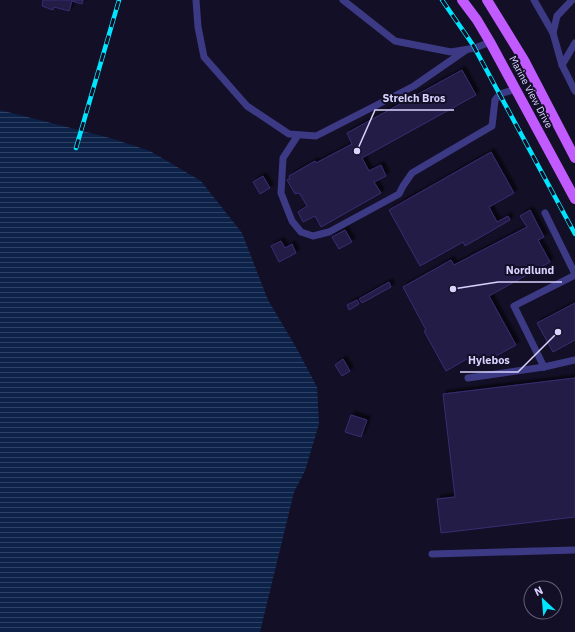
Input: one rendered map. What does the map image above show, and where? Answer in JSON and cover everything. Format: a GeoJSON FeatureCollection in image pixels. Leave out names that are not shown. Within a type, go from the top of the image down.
{"type":"FeatureCollection","features":[{"type":"Feature","properties":{"kind":"main road","name":"Marine View Drive"},"geometry":{"type":"LineString","coordinates":[[462,0],[477,20],[490,42],[575,199]]}},
{"type":"Feature","properties":{"kind":"main road","name":"Marine View Drive"},"geometry":{"type":"LineString","coordinates":[[487,0],[524,60],[575,158]]}},
{"type":"Feature","properties":{"kind":"lane"},"geometry":{"type":"LineString","coordinates":[[196,0],[198,27],[204,57],[248,106],[289,134],[316,136],[414,86],[466,50]]}},
{"type":"Feature","properties":{"kind":"lane"},"geometry":{"type":"LineString","coordinates":[[343,0],[395,41],[451,52],[475,48],[490,42]]}},
{"type":"Feature","properties":{"kind":"lane"},"geometry":{"type":"LineString","coordinates":[[534,0],[552,33],[562,64],[575,91]]}},
{"type":"Feature","properties":{"kind":"lane"},"geometry":{"type":"LineString","coordinates":[[552,33],[557,16],[572,0]]}},
{"type":"Feature","properties":{"kind":"lane"},"geometry":{"type":"LineString","coordinates":[[562,64],[575,43]]}},
{"type":"Feature","properties":{"kind":"lane"},"geometry":{"type":"LineString","coordinates":[[298,135],[283,158],[281,193],[292,221],[301,232],[313,236],[330,232],[399,194],[412,174],[492,126],[495,100],[500,94],[516,89]]}},
{"type":"Feature","properties":{"kind":"lane"},"geometry":{"type":"LineString","coordinates":[[544,366],[514,306],[575,275],[545,213]]}},
{"type":"Feature","properties":{"kind":"lane"},"geometry":{"type":"LineString","coordinates":[[468,378],[575,360]]}},
{"type":"Feature","properties":{"kind":"lane"},"geometry":{"type":"LineString","coordinates":[[432,554],[575,550]]}},
{"type":"Feature","properties":{"kind":"water"},"geometry":{"type":"Polygon","coordinates":[[[0,110],[110,138],[150,151],[201,181],[242,233],[268,300],[297,349],[317,387],[319,424],[305,471],[294,492],[260,632],[0,632],[0,110]]]}},
{"type":"Feature","properties":{"kind":"building"},"geometry":{"type":"Polygon","coordinates":[[[43,0],[83,0],[82,4],[72,1],[69,11],[54,7],[53,10],[42,6],[43,0]]]}},
{"type":"Feature","properties":{"kind":"building"},"geometry":{"type":"Polygon","coordinates":[[[462,70],[476,95],[362,158],[369,171],[381,165],[386,176],[374,182],[381,193],[321,227],[315,216],[303,222],[298,212],[307,206],[300,194],[295,194],[287,180],[290,178],[289,176],[315,161],[316,163],[352,144],[347,133],[462,70]]]}},
{"type":"Feature","properties":{"kind":"building"},"geometry":{"type":"Polygon","coordinates":[[[491,152],[514,193],[489,207],[497,222],[508,216],[510,220],[465,246],[463,242],[420,266],[389,210],[491,152]]]}},
{"type":"Feature","properties":{"kind":"building"},"geometry":{"type":"Polygon","coordinates":[[[263,176],[270,188],[260,194],[253,182],[263,176]]]}},
{"type":"Feature","properties":{"kind":"building"},"geometry":{"type":"Polygon","coordinates":[[[530,210],[544,237],[538,240],[550,262],[489,296],[516,345],[485,362],[483,358],[475,362],[472,356],[446,371],[424,331],[426,330],[403,287],[451,260],[454,265],[527,227],[520,216],[530,210]]]}},
{"type":"Feature","properties":{"kind":"building"},"geometry":{"type":"Polygon","coordinates":[[[345,230],[352,242],[339,249],[332,237],[345,230]]]}},
{"type":"Feature","properties":{"kind":"building"},"geometry":{"type":"Polygon","coordinates":[[[281,241],[285,248],[292,244],[296,253],[279,262],[271,246],[281,241]]]}},
{"type":"Feature","properties":{"kind":"building"},"geometry":{"type":"Polygon","coordinates":[[[389,282],[391,287],[362,303],[359,299],[389,282]]]}},
{"type":"Feature","properties":{"kind":"building"},"geometry":{"type":"Polygon","coordinates":[[[357,300],[359,304],[349,310],[347,305],[357,300]]]}},
{"type":"Feature","properties":{"kind":"building"},"geometry":{"type":"Polygon","coordinates":[[[575,303],[575,340],[553,352],[537,323],[575,303]]]}},
{"type":"Feature","properties":{"kind":"building"},"geometry":{"type":"Polygon","coordinates":[[[343,359],[350,371],[342,376],[335,365],[343,359]]]}},
{"type":"Feature","properties":{"kind":"building"},"geometry":{"type":"Polygon","coordinates":[[[575,378],[575,517],[441,533],[437,499],[455,497],[443,394],[575,378]]]}},
{"type":"Feature","properties":{"kind":"building"},"geometry":{"type":"Polygon","coordinates":[[[351,415],[367,420],[361,437],[345,432],[351,415]]]}},
{"type":"Feature","properties":{"kind":"railway"},"geometry":{"type":"LineString","coordinates":[[76,148],[119,0]]}},
{"type":"Feature","properties":{"kind":"railway"},"geometry":{"type":"LineString","coordinates":[[442,0],[473,45],[575,234]]}},
{"type":"Feature","properties":{"kind":"place","name":"Streich Bros"},"geometry":{"type":"Point","coordinates":[357,151]}},
{"type":"Feature","properties":{"kind":"place","name":"Nordlund"},"geometry":{"type":"Point","coordinates":[453,289]}},
{"type":"Feature","properties":{"kind":"place","name":"Hylebos"},"geometry":{"type":"Point","coordinates":[558,332]}}]}
